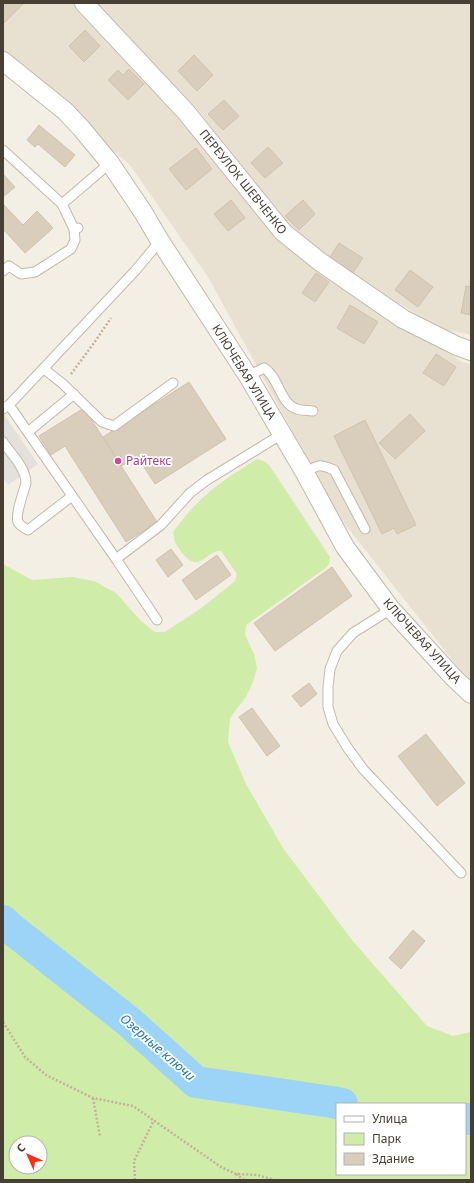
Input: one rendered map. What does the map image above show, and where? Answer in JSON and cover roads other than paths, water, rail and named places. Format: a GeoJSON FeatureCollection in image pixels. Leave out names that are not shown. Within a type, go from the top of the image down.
{"type":"FeatureCollection","features":[{"type":"Feature","properties":{"kind":"street","name":"ПЕРЕУЛОК ШЕВЧЕНКО"},"geometry":{"type":"LineString","coordinates":[[84,3],[186,112],[283,232],[319,261],[403,318],[457,346],[471,351]]}},
{"type":"Feature","properties":{"kind":"street","name":"КЛЮЧЕВАЯ УЛИЦА"},"geometry":{"type":"LineString","coordinates":[[3,61],[65,111],[82,128],[110,163],[248,376],[305,473],[345,547],[391,609],[454,678],[471,694]]}},
{"type":"Feature","properties":{"kind":"lane"},"geometry":{"type":"LineString","coordinates":[[3,150],[62,204],[76,229],[75,240],[71,249],[35,272],[21,274],[5,266]]}},
{"type":"Feature","properties":{"kind":"lane"},"geometry":{"type":"LineString","coordinates":[[62,204],[110,163]]}},
{"type":"Feature","properties":{"kind":"lane"},"geometry":{"type":"LineString","coordinates":[[157,620],[28,432],[6,407],[44,369],[135,271],[160,241]]}},
{"type":"Feature","properties":{"kind":"lane"},"geometry":{"type":"LineString","coordinates":[[248,376],[264,368],[272,376],[289,405],[298,410],[313,411]]}},
{"type":"Feature","properties":{"kind":"lane"},"geometry":{"type":"LineString","coordinates":[[44,369],[74,394],[102,422],[114,426],[173,383]]}},
{"type":"Feature","properties":{"kind":"lane"},"geometry":{"type":"LineString","coordinates":[[28,432],[74,394]]}},
{"type":"Feature","properties":{"kind":"lane"},"geometry":{"type":"LineString","coordinates":[[116,559],[161,525],[186,496],[207,480],[282,434]]}},
{"type":"Feature","properties":{"kind":"lane"},"geometry":{"type":"LineString","coordinates":[[3,442],[21,467],[26,478],[17,516],[18,523],[23,527],[28,530],[72,496]]}},
{"type":"Feature","properties":{"kind":"lane"},"geometry":{"type":"LineString","coordinates":[[305,473],[316,466],[323,465],[334,470],[365,529]]}},
{"type":"Feature","properties":{"kind":"lane"},"geometry":{"type":"LineString","coordinates":[[391,609],[353,633],[337,651],[330,668],[328,707],[334,724],[362,769],[461,873]]}},
{"type":"Feature","properties":{"kind":"waterway","name":"Озерные ключи"},"geometry":{"type":"LineString","coordinates":[[3,921],[128,1021],[196,1082],[337,1103]]}},
{"type":"Feature","properties":{"kind":"waterway","name":"Озерные ключи"},"geometry":{"type":"LineString","coordinates":[[466,1119],[471,1119]]}},
{"type":"Feature","properties":{"kind":"place","name":"Райтекс"},"geometry":{"type":"Point","coordinates":[118,461]}}]}
